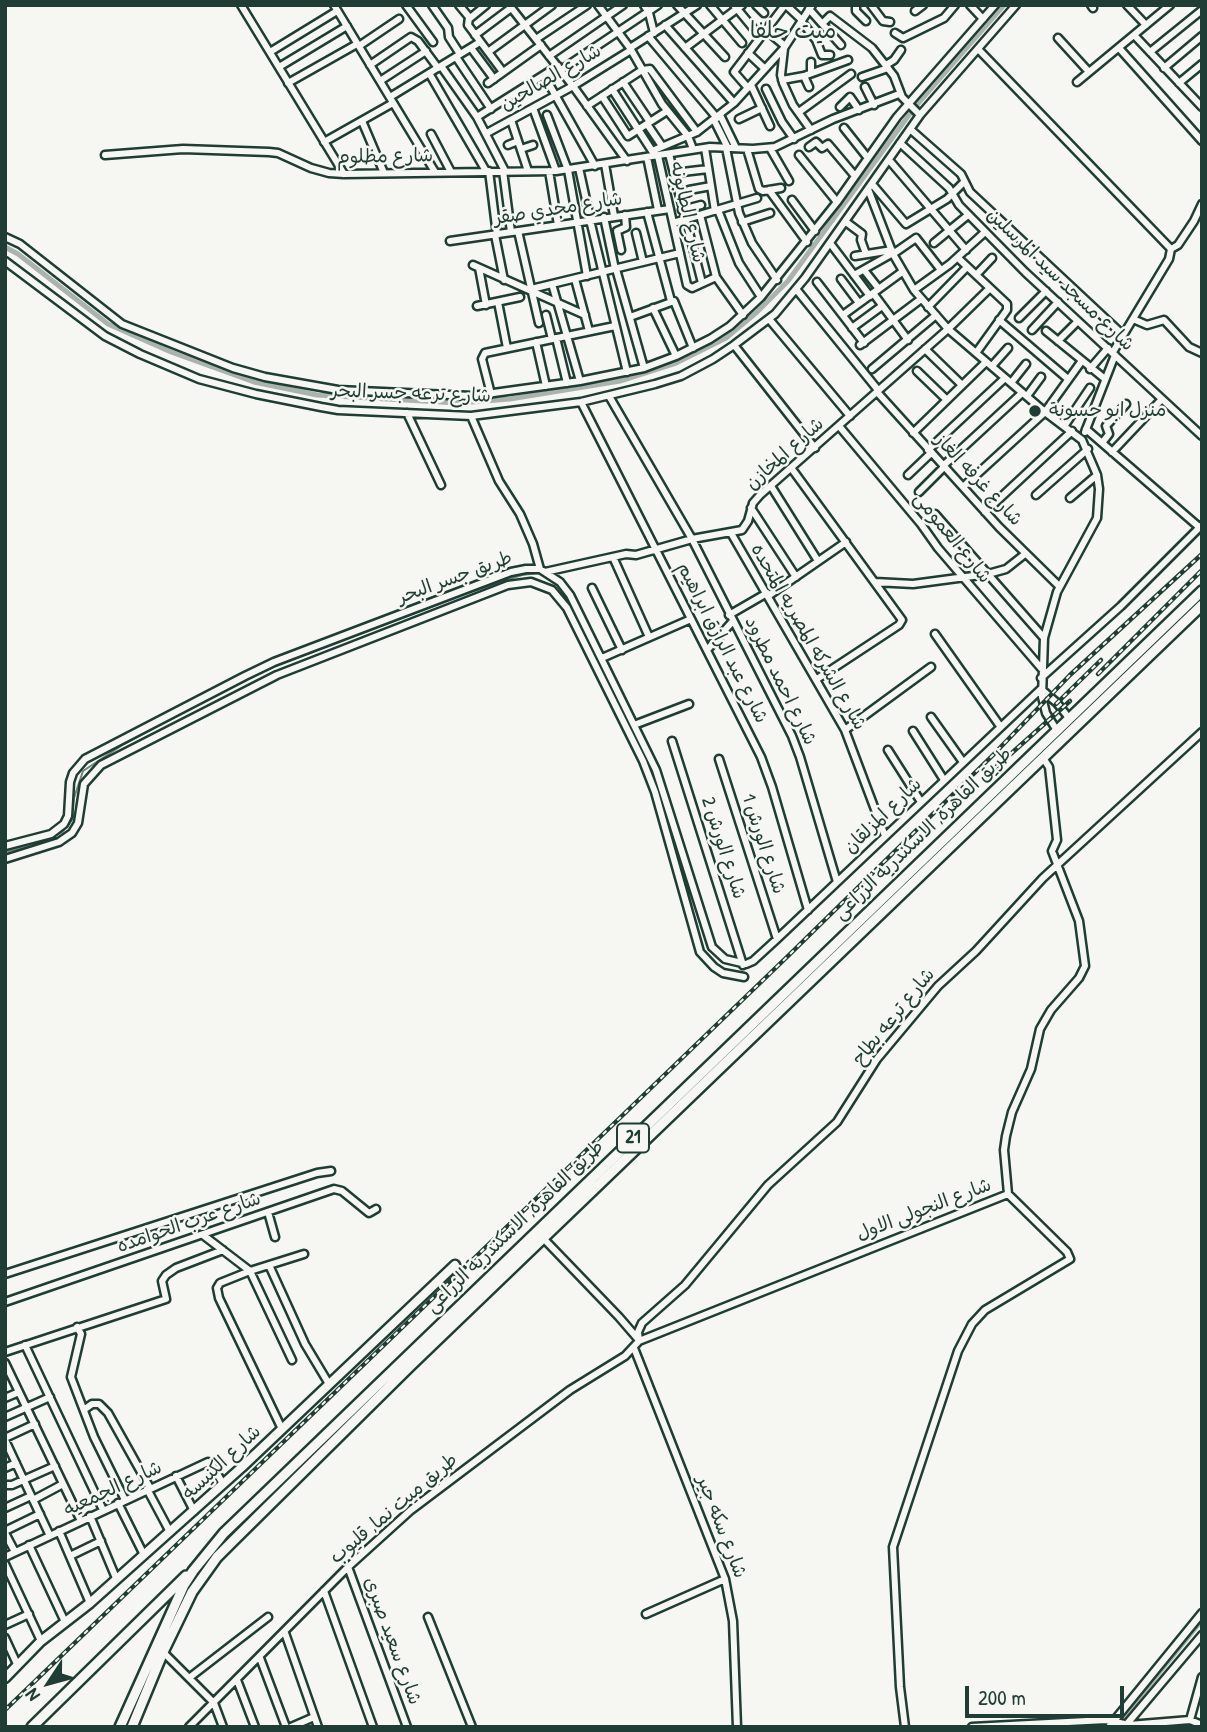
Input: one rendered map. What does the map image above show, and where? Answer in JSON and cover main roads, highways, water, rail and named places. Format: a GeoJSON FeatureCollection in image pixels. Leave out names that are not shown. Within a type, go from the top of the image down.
{"type":"FeatureCollection","features":[{"type":"Feature","properties":{"kind":"highway","name":"طريق القاهرة, الاسكندرية الزراعى"},"geometry":{"type":"LineString","coordinates":[[120,1727],[173,1608],[193,1571],[225,1533],[1202,591]]}},
{"type":"Feature","properties":{"kind":"highway","name":"طريق القاهرة, الاسكندرية الزراعى"},"geometry":{"type":"LineString","coordinates":[[132,1727],[163,1652],[192,1592],[217,1557],[543,1238],[1202,606]]}},
{"type":"Feature","properties":{"kind":"highway"},"geometry":{"type":"LineString","coordinates":[[32,1727],[141,1618],[193,1571]]}},
{"type":"Feature","properties":{"kind":"main road","name":"شارع الكنيسه"},"geometry":{"type":"LineString","coordinates":[[5,1678],[41,1641],[90,1603],[194,1511],[455,1265]]}},
{"type":"Feature","properties":{"kind":"waterway"},"geometry":{"type":"LineString","coordinates":[[5,247],[18,254],[108,324],[171,352],[254,382],[317,395],[458,403],[510,399],[620,381],[676,363],[726,338],[757,312],[788,281],[914,108],[1004,5]]}},
{"type":"Feature","properties":{"kind":"waterway"},"geometry":{"type":"LineString","coordinates":[[265,670],[446,600],[522,575],[538,573],[547,577]]}},
{"type":"Feature","properties":{"kind":"waterway"},"geometry":{"type":"LineString","coordinates":[[5,852],[44,842],[62,832],[72,820],[74,798],[83,771],[124,744],[207,699]]}},
{"type":"Feature","properties":{"kind":"waterway"},"geometry":{"type":"LineString","coordinates":[[1115,1727],[1202,1620]]}},
{"type":"Feature","properties":{"kind":"railway"},"geometry":{"type":"LineString","coordinates":[[5,1710],[788,956],[993,755],[1070,675],[1202,554]]}},
{"type":"Feature","properties":{"kind":"railway"},"geometry":{"type":"LineString","coordinates":[[1098,674],[1202,570]]}},
{"type":"Feature","properties":{"kind":"railway"},"geometry":{"type":"LineString","coordinates":[[1056,704],[1101,660]]}},
{"type":"Feature","properties":{"kind":"railway"},"geometry":{"type":"LineString","coordinates":[[995,768],[1070,701]]}},
{"type":"Feature","properties":{"kind":"place","name":"منزل ابو حسونة"},"geometry":{"type":"Point","coordinates":[1035,411]}},
{"type":"Feature","properties":{"kind":"district","name":"ميت حلفا"},"geometry":{"type":"Point","coordinates":[793,32]}}]}
